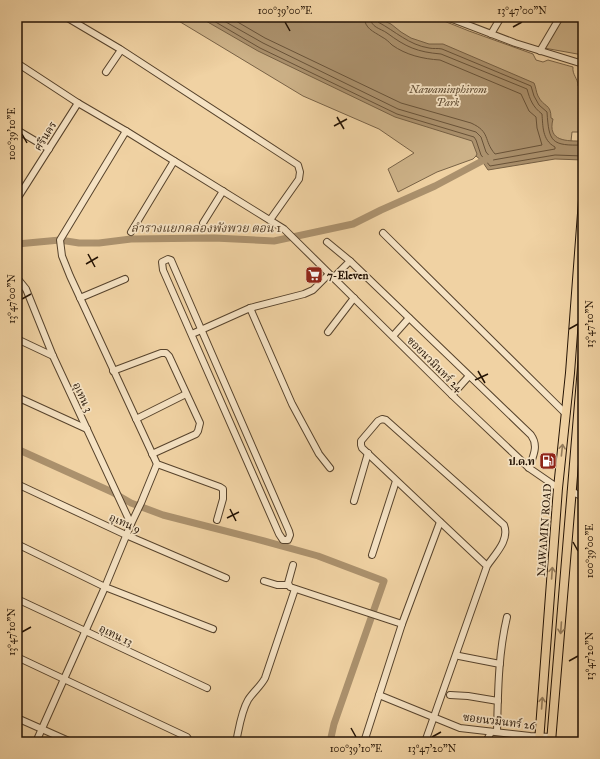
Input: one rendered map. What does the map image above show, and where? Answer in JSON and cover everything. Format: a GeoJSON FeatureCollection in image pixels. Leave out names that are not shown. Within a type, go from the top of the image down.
{"type":"FeatureCollection","features":[{"type":"Feature","properties":{"kind":"main road","name":"NAWAMIN ROAD"},"geometry":{"type":"LineString","coordinates":[[539,739],[558,488],[566,414],[583,200]]}},
{"type":"Feature","properties":{"kind":"main road"},"geometry":{"type":"LineString","coordinates":[[552,739],[583,355]]}},
{"type":"Feature","properties":{"kind":"main road"},"geometry":{"type":"LineString","coordinates":[[558,488],[572,491]]}},
{"type":"Feature","properties":{"kind":"street"},"geometry":{"type":"LineString","coordinates":[[66,17],[122,50],[298,165],[300,172],[299,179],[270,220]]}},
{"type":"Feature","properties":{"kind":"street"},"geometry":{"type":"LineString","coordinates":[[449,17],[540,52],[583,64]]}},
{"type":"Feature","properties":{"kind":"street"},"geometry":{"type":"LineString","coordinates":[[491,34],[501,17]]}},
{"type":"Feature","properties":{"kind":"street"},"geometry":{"type":"LineString","coordinates":[[540,52],[560,17]]}},
{"type":"Feature","properties":{"kind":"street"},"geometry":{"type":"LineString","coordinates":[[106,72],[122,50]]}},
{"type":"Feature","properties":{"kind":"street","name":"ซอยนวมินทร์ 24"},"geometry":{"type":"LineString","coordinates":[[17,63],[78,103],[270,220],[291,236],[452,395],[529,468],[558,488]]}},
{"type":"Feature","properties":{"kind":"street","name":"ศรีนคร"},"geometry":{"type":"LineString","coordinates":[[18,195],[78,103]]}},
{"type":"Feature","properties":{"kind":"street"},"geometry":{"type":"LineString","coordinates":[[17,130],[49,149]]}},
{"type":"Feature","properties":{"kind":"street"},"geometry":{"type":"LineString","coordinates":[[126,131],[60,242],[62,255],[80,298],[157,464],[223,489],[223,499],[216,520]]}},
{"type":"Feature","properties":{"kind":"street"},"geometry":{"type":"LineString","coordinates":[[131,232],[174,161]]}},
{"type":"Feature","properties":{"kind":"street"},"geometry":{"type":"LineString","coordinates":[[203,224],[223,191]]}},
{"type":"Feature","properties":{"kind":"street"},"geometry":{"type":"LineString","coordinates":[[383,233],[566,414]]}},
{"type":"Feature","properties":{"kind":"street"},"geometry":{"type":"LineString","coordinates":[[328,242],[350,261],[534,440],[534,454],[529,468]]}},
{"type":"Feature","properties":{"kind":"street"},"geometry":{"type":"LineString","coordinates":[[164,260],[171,260],[289,531],[290,535],[288,540],[283,540],[279,534],[192,334],[163,270],[161,264],[164,260]]}},
{"type":"Feature","properties":{"kind":"street"},"geometry":{"type":"LineString","coordinates":[[192,334],[250,308],[304,294],[313,290],[350,261]]}},
{"type":"Feature","properties":{"kind":"street","name":"อุเทน 3"},"geometry":{"type":"LineString","coordinates":[[17,278],[26,289],[52,356],[131,524]]}},
{"type":"Feature","properties":{"kind":"street"},"geometry":{"type":"LineString","coordinates":[[80,298],[125,279]]}},
{"type":"Feature","properties":{"kind":"street"},"geometry":{"type":"LineString","coordinates":[[328,332],[354,298]]}},
{"type":"Feature","properties":{"kind":"street"},"geometry":{"type":"LineString","coordinates":[[250,308],[292,404],[319,454],[330,468]]}},
{"type":"Feature","properties":{"kind":"street"},"geometry":{"type":"LineString","coordinates":[[393,336],[409,318]]}},
{"type":"Feature","properties":{"kind":"street"},"geometry":{"type":"LineString","coordinates":[[17,339],[52,356]]}},
{"type":"Feature","properties":{"kind":"street"},"geometry":{"type":"LineString","coordinates":[[114,371],[161,353],[166,353],[169,356],[200,423],[196,434],[152,454]]}},
{"type":"Feature","properties":{"kind":"street"},"geometry":{"type":"LineString","coordinates":[[452,395],[469,376]]}},
{"type":"Feature","properties":{"kind":"street"},"geometry":{"type":"LineString","coordinates":[[136,419],[186,394]]}},
{"type":"Feature","properties":{"kind":"street"},"geometry":{"type":"LineString","coordinates":[[17,397],[87,430]]}},
{"type":"Feature","properties":{"kind":"street"},"geometry":{"type":"LineString","coordinates":[[425,742],[487,566],[506,536],[506,530],[504,525],[386,420],[382,419],[378,421],[361,442],[362,448],[487,566]]}},
{"type":"Feature","properties":{"kind":"street"},"geometry":{"type":"LineString","coordinates":[[577,425],[583,431]]}},
{"type":"Feature","properties":{"kind":"street"},"geometry":{"type":"LineString","coordinates":[[354,501],[368,453]]}},
{"type":"Feature","properties":{"kind":"street"},"geometry":{"type":"LineString","coordinates":[[36,742],[105,587],[157,464]]}},
{"type":"Feature","properties":{"kind":"street"},"geometry":{"type":"LineString","coordinates":[[372,556],[396,481]]}},
{"type":"Feature","properties":{"kind":"street","name":"อุเทน 9"},"geometry":{"type":"LineString","coordinates":[[17,484],[126,535],[226,578]]}},
{"type":"Feature","properties":{"kind":"street"},"geometry":{"type":"LineString","coordinates":[[572,491],[583,497]]}},
{"type":"Feature","properties":{"kind":"street"},"geometry":{"type":"LineString","coordinates":[[364,742],[402,624],[440,522]]}},
{"type":"Feature","properties":{"kind":"street"},"geometry":{"type":"LineString","coordinates":[[17,544],[105,587],[213,629]]}},
{"type":"Feature","properties":{"kind":"street"},"geometry":{"type":"LineString","coordinates":[[288,585],[293,565]]}},
{"type":"Feature","properties":{"kind":"street"},"geometry":{"type":"LineString","coordinates":[[264,581],[277,585],[288,585],[295,589],[402,624]]}},
{"type":"Feature","properties":{"kind":"street"},"geometry":{"type":"LineString","coordinates":[[236,742],[246,705],[266,678],[295,589]]}},
{"type":"Feature","properties":{"kind":"street","name":"อุเทน 13"},"geometry":{"type":"LineString","coordinates":[[17,599],[207,688]]}},
{"type":"Feature","properties":{"kind":"street"},"geometry":{"type":"LineString","coordinates":[[486,742],[494,732],[498,701],[500,664],[507,617]]}},
{"type":"Feature","properties":{"kind":"street"},"geometry":{"type":"LineString","coordinates":[[459,656],[500,664]]}},
{"type":"Feature","properties":{"kind":"street"},"geometry":{"type":"LineString","coordinates":[[17,657],[186,737],[190,742]]}},
{"type":"Feature","properties":{"kind":"street","name":"ซอยนวมินทร์ 26"},"geometry":{"type":"LineString","coordinates":[[379,695],[460,728],[494,732],[529,739],[552,739]]}},
{"type":"Feature","properties":{"kind":"street"},"geometry":{"type":"LineString","coordinates":[[450,695],[468,696],[498,701]]}},
{"type":"Feature","properties":{"kind":"street"},"geometry":{"type":"LineString","coordinates":[[17,718],[71,742]]}},
{"type":"Feature","properties":{"kind":"green space","name":"Nawaminphirom Park"},"geometry":{"type":"Polygon","coordinates":[[[172,17],[434,17],[533,54],[536,60],[543,62],[548,60],[573,67],[573,72],[578,86],[583,87],[580,132],[572,132],[571,141],[568,142],[556,138],[476,156],[473,159],[437,172],[398,192],[388,169],[414,153],[379,129],[303,96],[172,17]]]}},
{"type":"Feature","properties":{"kind":"green space"},"geometry":{"type":"Polygon","coordinates":[[[562,17],[583,17],[583,55],[544,48],[562,17]]]}},
{"type":"Feature","properties":{"kind":"water","name":"Nawaminphirom Park"},"geometry":{"type":"Polygon","coordinates":[[[199,17],[376,17],[391,24],[411,38],[429,44],[443,44],[534,83],[540,100],[550,110],[551,118],[553,119],[553,132],[560,139],[583,141],[583,160],[555,159],[488,170],[482,161],[476,156],[477,154],[472,141],[395,117],[258,51],[199,17]]]}},
{"type":"Feature","properties":{"kind":"waterway","name":"ลำรางแยกคลองพังพวย ตอน 1"},"geometry":{"type":"LineString","coordinates":[[17,244],[60,240],[79,243],[99,243],[131,239],[214,238],[274,241],[353,224],[435,186],[490,158]]}},
{"type":"Feature","properties":{"kind":"waterway"},"geometry":{"type":"LineString","coordinates":[[17,449],[112,492],[131,503],[163,515],[318,556],[384,581],[334,724],[330,742]]}},
{"type":"Feature","properties":{"kind":"place","name":"7-Eleven"},"geometry":{"type":"Point","coordinates":[314,275]}},
{"type":"Feature","properties":{"kind":"place","name":"ป.ด.ท"},"geometry":{"type":"Point","coordinates":[548,461]}}]}
